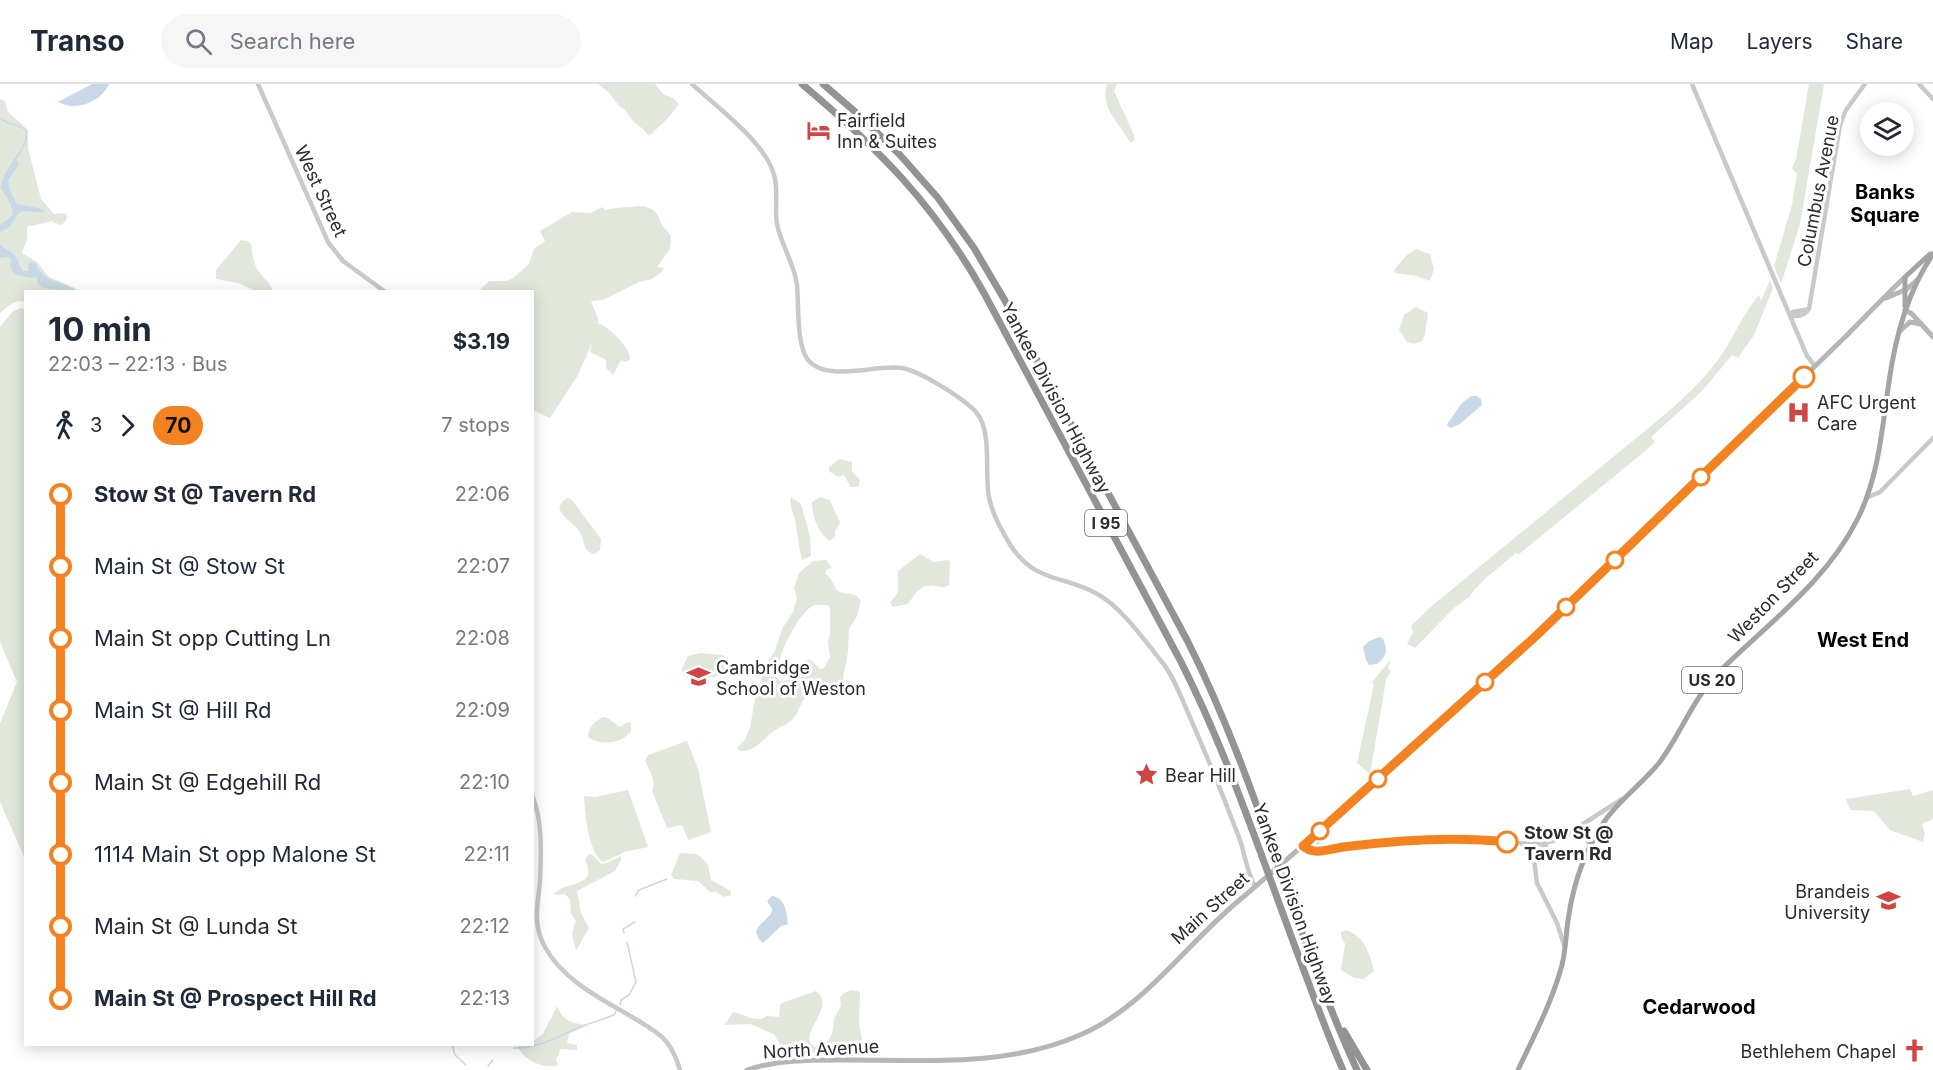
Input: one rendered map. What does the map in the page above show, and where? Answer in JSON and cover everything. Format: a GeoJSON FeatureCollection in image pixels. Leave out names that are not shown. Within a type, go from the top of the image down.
{"type":"FeatureCollection","features":[{"type":"Feature","properties":{"kind":"highway","name":"Yankee Division Highway"},"geometry":{"type":"LineString","coordinates":[[802,84],[865,138],[907,182],[953,242],[980,287],[1180,660],[1203,708],[1227,763],[1326,1031],[1343,1070]]}},
{"type":"Feature","properties":{"kind":"highway","name":"Yankee Division Highway"},"geometry":{"type":"LineString","coordinates":[[823,84],[877,131],[924,181],[965,235],[997,286],[1207,681],[1236,751],[1337,1022],[1358,1070]]}},
{"type":"Feature","properties":{"kind":"highway"},"geometry":{"type":"LineString","coordinates":[[1337,1022],[1350,1039],[1367,1070]]}},
{"type":"Feature","properties":{"kind":"main road","name":"Main Street"},"geometry":{"type":"LineString","coordinates":[[896,1060],[986,1059],[1053,1045],[1091,1030],[1132,1003],[1209,926],[1311,839],[1537,635],[1905,277],[1933,253]]}},
{"type":"Feature","properties":{"kind":"main road","name":"Main Street"},"geometry":{"type":"LineString","coordinates":[[1918,279],[1933,253]]}},
{"type":"Feature","properties":{"kind":"main road","name":"Weston Street"},"geometry":{"type":"LineString","coordinates":[[1518,1070],[1553,992],[1562,963],[1576,882],[1590,846],[1607,818],[1665,754],[1693,705],[1708,685],[1790,606],[1853,528],[1866,498],[1879,452],[1890,371],[1905,310],[1907,290],[1905,277]]}},
{"type":"Feature","properties":{"kind":"main road","name":"Weston Street"},"geometry":{"type":"LineString","coordinates":[[1907,290],[1918,279]]}},
{"type":"Feature","properties":{"kind":"main road"},"geometry":{"type":"LineString","coordinates":[[1897,285],[1907,290]]}},
{"type":"Feature","properties":{"kind":"main road","name":"Main Street"},"geometry":{"type":"LineString","coordinates":[[1885,298],[1907,290]]}},
{"type":"Feature","properties":{"kind":"main road"},"geometry":{"type":"LineString","coordinates":[[1905,310],[1933,337]]}},
{"type":"Feature","properties":{"kind":"main road"},"geometry":{"type":"LineString","coordinates":[[1900,332],[1911,322],[1922,325]]}},
{"type":"Feature","properties":{"kind":"main road","name":"North Avenue"},"geometry":{"type":"LineString","coordinates":[[747,1070],[781,1062],[896,1060]]}},
{"type":"Feature","properties":{"kind":"street","name":"West Street"},"geometry":{"type":"LineString","coordinates":[[258,84],[328,242],[343,261],[383,290]]}},
{"type":"Feature","properties":{"kind":"street"},"geometry":{"type":"LineString","coordinates":[[692,84],[758,146],[771,166],[776,185],[777,223],[796,278],[805,355],[820,369],[831,372],[906,369],[927,378],[976,412],[985,432],[990,503],[1009,542],[1025,562],[1041,574],[1089,590],[1106,600],[1132,626],[1164,665],[1202,745],[1231,815],[1251,878],[1257,885]]}},
{"type":"Feature","properties":{"kind":"street"},"geometry":{"type":"LineString","coordinates":[[1692,84],[1808,358],[1815,366]]}},
{"type":"Feature","properties":{"kind":"street","name":"Columbus Avenue"},"geometry":{"type":"LineString","coordinates":[[1790,315],[1795,317],[1804,315],[1809,309],[1841,122],[1865,84]]}},
{"type":"Feature","properties":{"kind":"street"},"geometry":{"type":"LineString","coordinates":[[1919,84],[1933,99]]}},
{"type":"Feature","properties":{"kind":"street"},"geometry":{"type":"LineString","coordinates":[[1866,498],[1880,492],[1933,438]]}},
{"type":"Feature","properties":{"kind":"street"},"geometry":{"type":"LineString","coordinates":[[1565,836],[1631,792]]}},
{"type":"Feature","properties":{"kind":"street"},"geometry":{"type":"LineString","coordinates":[[534,801],[540,835],[536,922],[545,947],[556,962],[583,987],[660,1035],[673,1053],[680,1070]]}},
{"type":"Feature","properties":{"kind":"street"},"geometry":{"type":"LineString","coordinates":[[1535,860],[1540,848],[1574,832],[1588,839],[1590,846]]}},
{"type":"Feature","properties":{"kind":"street"},"geometry":{"type":"LineString","coordinates":[[1311,839],[1321,847],[1342,848]]}},
{"type":"Feature","properties":{"kind":"street"},"geometry":{"type":"LineString","coordinates":[[1303,846],[1317,852],[1450,839],[1479,839],[1521,844],[1557,840]]}},
{"type":"Feature","properties":{"kind":"street"},"geometry":{"type":"LineString","coordinates":[[1521,844],[1531,849],[1535,860],[1537,883],[1559,926],[1565,947]]}},
{"type":"Feature","properties":{"kind":"street"},"geometry":{"type":"LineString","coordinates":[[1552,912],[1560,920],[1568,922]]}},
{"type":"Feature","properties":{"kind":"shaded area"},"geometry":{"type":"Polygon","coordinates":[[[598,84],[655,84],[663,94],[673,98],[679,104],[649,136],[598,84]]]}},
{"type":"Feature","properties":{"kind":"shaded area"},"geometry":{"type":"Polygon","coordinates":[[[1107,84],[1117,84],[1114,91],[1134,135],[1135,139],[1132,142],[1108,108],[1107,84]]]}},
{"type":"Feature","properties":{"kind":"shaded area"},"geometry":{"type":"Polygon","coordinates":[[[1809,84],[1824,84],[1800,224],[1781,284],[1774,266],[1792,205],[1797,174],[1792,168],[1796,159],[1809,84]]]}},
{"type":"Feature","properties":{"kind":"shaded area"},"geometry":{"type":"Polygon","coordinates":[[[0,99],[5,101],[8,112],[28,130],[28,148],[41,199],[54,214],[66,214],[67,218],[63,224],[59,225],[52,221],[27,227],[27,240],[22,253],[37,262],[49,277],[77,290],[24,290],[24,302],[15,302],[0,313],[0,99]]]}},
{"type":"Feature","properties":{"kind":"shaded area"},"geometry":{"type":"Polygon","coordinates":[[[643,206],[655,211],[671,236],[670,249],[657,267],[663,268],[663,271],[652,279],[639,282],[603,300],[591,301],[598,323],[618,338],[627,349],[630,359],[626,362],[621,360],[613,375],[606,368],[606,360],[590,352],[592,343],[578,375],[550,418],[534,410],[534,290],[480,290],[489,281],[506,281],[513,278],[529,264],[534,249],[545,241],[540,231],[572,212],[590,213],[603,207],[605,210],[643,206]]]}},
{"type":"Feature","properties":{"kind":"shaded area"},"geometry":{"type":"Polygon","coordinates":[[[241,240],[248,241],[251,244],[256,266],[272,290],[254,290],[238,283],[216,279],[216,270],[241,240]]]}},
{"type":"Feature","properties":{"kind":"shaded area"},"geometry":{"type":"Polygon","coordinates":[[[1416,249],[1430,254],[1434,269],[1430,281],[1395,273],[1394,270],[1407,255],[1416,249]]]}},
{"type":"Feature","properties":{"kind":"shaded area"},"geometry":{"type":"Polygon","coordinates":[[[1770,280],[1773,288],[1754,335],[1738,358],[1732,355],[1702,391],[1651,437],[1655,442],[1518,555],[1516,553],[1487,577],[1415,648],[1407,644],[1413,632],[1411,626],[1433,605],[1663,416],[1696,386],[1718,360],[1759,295],[1761,301],[1770,280]]]}},
{"type":"Feature","properties":{"kind":"shaded area"},"geometry":{"type":"Polygon","coordinates":[[[1416,307],[1428,313],[1422,341],[1414,344],[1407,342],[1399,330],[1404,315],[1416,307]]]}},
{"type":"Feature","properties":{"kind":"shaded area"},"geometry":{"type":"Polygon","coordinates":[[[21,308],[24,310],[24,857],[0,802],[0,723],[17,682],[0,642],[0,327],[12,312],[21,308]]]}},
{"type":"Feature","properties":{"kind":"shaded area"},"geometry":{"type":"Polygon","coordinates":[[[839,459],[852,462],[852,471],[860,480],[858,487],[851,487],[844,475],[838,477],[829,471],[829,467],[839,459]]]}},
{"type":"Feature","properties":{"kind":"shaded area"},"geometry":{"type":"Polygon","coordinates":[[[791,497],[802,507],[810,537],[811,556],[802,560],[791,504],[791,497]]]}},
{"type":"Feature","properties":{"kind":"shaded area"},"geometry":{"type":"Polygon","coordinates":[[[820,497],[830,500],[840,523],[835,536],[830,541],[819,529],[813,513],[812,502],[820,497]]]}},
{"type":"Feature","properties":{"kind":"shaded area"},"geometry":{"type":"Polygon","coordinates":[[[568,498],[572,500],[601,539],[600,550],[594,554],[587,550],[579,531],[560,511],[562,502],[568,498]]]}},
{"type":"Feature","properties":{"kind":"shaded area"},"geometry":{"type":"Polygon","coordinates":[[[920,554],[934,562],[948,560],[950,562],[949,585],[926,586],[919,590],[908,604],[893,607],[890,603],[898,592],[898,571],[920,554]]]}},
{"type":"Feature","properties":{"kind":"shaded area"},"geometry":{"type":"Polygon","coordinates":[[[826,560],[832,568],[827,569],[825,574],[837,590],[857,596],[861,601],[857,616],[849,629],[848,652],[841,689],[828,696],[816,693],[809,695],[789,722],[753,748],[738,750],[737,748],[744,741],[750,728],[755,699],[766,664],[775,651],[782,629],[793,612],[797,598],[794,588],[799,573],[813,561],[826,560]],[[814,605],[809,608],[794,627],[781,655],[777,678],[781,681],[788,680],[802,662],[811,660],[820,669],[824,668],[830,657],[828,642],[830,607],[814,605]]]}},
{"type":"Feature","properties":{"kind":"shaded area"},"geometry":{"type":"Polygon","coordinates":[[[700,653],[723,655],[728,663],[727,669],[710,677],[702,676],[693,670],[682,672],[688,656],[700,653]]]}},
{"type":"Feature","properties":{"kind":"shaded area"},"geometry":{"type":"Polygon","coordinates":[[[1391,659],[1388,668],[1391,671],[1386,680],[1370,774],[1357,763],[1374,684],[1372,682],[1391,659]]]}},
{"type":"Feature","properties":{"kind":"shaded area"},"geometry":{"type":"Polygon","coordinates":[[[603,717],[620,727],[628,722],[631,723],[631,731],[617,741],[593,740],[588,737],[589,731],[592,725],[603,717]]]}},
{"type":"Feature","properties":{"kind":"shaded area"},"geometry":{"type":"Polygon","coordinates":[[[687,741],[698,769],[711,832],[688,840],[682,825],[667,828],[652,791],[653,779],[645,761],[648,755],[687,741]]]}},
{"type":"Feature","properties":{"kind":"shaded area"},"geometry":{"type":"Polygon","coordinates":[[[1910,789],[1913,796],[1933,790],[1933,819],[1922,824],[1925,834],[1923,842],[1890,830],[1874,811],[1850,810],[1846,799],[1910,789]]]}},
{"type":"Feature","properties":{"kind":"shaded area"},"geometry":{"type":"Polygon","coordinates":[[[628,790],[648,847],[625,852],[603,862],[594,850],[591,841],[586,822],[584,796],[596,797],[628,790]]]}},
{"type":"Feature","properties":{"kind":"shaded area"},"geometry":{"type":"Polygon","coordinates":[[[680,853],[696,854],[701,857],[708,865],[711,880],[731,891],[731,895],[724,897],[716,892],[710,892],[698,881],[674,879],[671,875],[680,853]]]}},
{"type":"Feature","properties":{"kind":"shaded area"},"geometry":{"type":"Polygon","coordinates":[[[589,854],[601,864],[621,856],[621,860],[615,871],[577,891],[581,913],[589,928],[576,951],[572,933],[576,921],[571,914],[570,899],[565,894],[555,895],[555,893],[585,879],[588,869],[585,860],[589,854]]]}},
{"type":"Feature","properties":{"kind":"shaded area"},"geometry":{"type":"Polygon","coordinates":[[[1346,930],[1362,941],[1370,958],[1374,971],[1364,979],[1354,978],[1341,970],[1345,944],[1341,932],[1346,930]]]}},
{"type":"Feature","properties":{"kind":"shaded area"},"geometry":{"type":"Polygon","coordinates":[[[851,990],[859,991],[860,994],[859,1023],[863,1046],[854,1054],[813,1053],[794,1056],[779,1043],[774,1034],[750,1024],[724,1025],[733,1012],[755,1019],[767,1016],[779,1017],[782,1003],[816,991],[821,998],[822,1005],[812,1028],[810,1042],[815,1047],[825,1045],[832,1034],[834,1019],[841,1006],[840,998],[851,990]]]}},
{"type":"Feature","properties":{"kind":"shaded area"},"geometry":{"type":"Polygon","coordinates":[[[557,1006],[565,1019],[588,1025],[569,1034],[567,1043],[577,1045],[577,1050],[560,1049],[556,1058],[558,1065],[553,1066],[541,1065],[529,1060],[518,1047],[534,1046],[534,1040],[543,1034],[557,1006]]]}},
{"type":"Feature","properties":{"kind":"water"},"geometry":{"type":"Polygon","coordinates":[[[92,84],[109,84],[100,96],[87,104],[72,106],[58,102],[92,84]]]}},
{"type":"Feature","properties":{"kind":"water"},"geometry":{"type":"Polygon","coordinates":[[[20,151],[22,152],[16,160],[19,164],[8,181],[10,191],[17,204],[45,211],[21,212],[11,225],[0,232],[0,225],[13,215],[11,204],[1,184],[20,151]]]}},
{"type":"Feature","properties":{"kind":"water"},"geometry":{"type":"Polygon","coordinates":[[[0,244],[14,255],[23,271],[29,271],[30,261],[36,264],[44,276],[74,290],[44,288],[38,284],[36,277],[30,278],[14,274],[10,266],[11,260],[8,257],[0,258],[0,244]]]}},
{"type":"Feature","properties":{"kind":"water"},"geometry":{"type":"Polygon","coordinates":[[[1471,396],[1481,399],[1482,405],[1460,424],[1450,428],[1448,423],[1461,404],[1471,396]]]}},
{"type":"Feature","properties":{"kind":"water"},"geometry":{"type":"Polygon","coordinates":[[[1380,637],[1386,646],[1386,653],[1377,664],[1369,665],[1363,647],[1369,641],[1380,637]]]}},
{"type":"Feature","properties":{"kind":"water"},"geometry":{"type":"Polygon","coordinates":[[[772,896],[783,903],[788,924],[781,926],[763,943],[756,932],[771,914],[772,909],[767,901],[772,896]]]}},
{"type":"Feature","properties":{"kind":"waterway"},"geometry":{"type":"LineString","coordinates":[[0,118],[26,130],[26,140],[20,153]]}},
{"type":"Feature","properties":{"kind":"waterway"},"geometry":{"type":"LineString","coordinates":[[635,896],[639,890],[667,879]]}},
{"type":"Feature","properties":{"kind":"waterway"},"geometry":{"type":"LineString","coordinates":[[624,933],[623,929],[635,922]]}},
{"type":"Feature","properties":{"kind":"waterway"},"geometry":{"type":"LineString","coordinates":[[620,1005],[621,1000],[629,995],[636,982],[627,942]]}},
{"type":"Feature","properties":{"kind":"waterway"},"geometry":{"type":"LineString","coordinates":[[534,1045],[611,1016],[616,1011]]}},
{"type":"Feature","properties":{"kind":"waterway"},"geometry":{"type":"LineString","coordinates":[[453,1046],[455,1055],[466,1065]]}},
{"type":"Feature","properties":{"kind":"waterway"},"geometry":{"type":"LineString","coordinates":[[514,1048],[531,1046]]}},
{"type":"Feature","properties":{"kind":"waterway"},"geometry":{"type":"LineString","coordinates":[[488,1066],[493,1060]]}},
{"type":"Feature","properties":{"kind":"bus line","name":"70"},"geometry":{"type":"LineString","coordinates":[[1507,842],[1443,839],[1320,852],[1314,852],[1303,846],[1537,635],[1804,377]]}},
{"type":"Feature","properties":{"kind":"place","name":"Fairfield Inn & Suites"},"geometry":{"type":"Point","coordinates":[819,130]}},
{"type":"Feature","properties":{"kind":"place","name":"AFC Urgent Care"},"geometry":{"type":"Point","coordinates":[1799,412]}},
{"type":"Feature","properties":{"kind":"place","name":"Cambridge School of Weston"},"geometry":{"type":"Point","coordinates":[698,677]}},
{"type":"Feature","properties":{"kind":"place","name":"Bear Hill"},"geometry":{"type":"Point","coordinates":[1147,775]}},
{"type":"Feature","properties":{"kind":"place","name":"Stow St @ Tavern Rd"},"geometry":{"type":"Point","coordinates":[1507,842]}},
{"type":"Feature","properties":{"kind":"place","name":"Brandeis University"},"geometry":{"type":"Point","coordinates":[1888,901]}},
{"type":"Feature","properties":{"kind":"place","name":"Bethlehem Chapel"},"geometry":{"type":"Point","coordinates":[1914,1051]}},
{"type":"Feature","properties":{"kind":"district","name":"Banks Square"},"geometry":{"type":"Point","coordinates":[1885,204]}},
{"type":"Feature","properties":{"kind":"district","name":"West End"},"geometry":{"type":"Point","coordinates":[1863,640]}},
{"type":"Feature","properties":{"kind":"district","name":"Cedarwood"},"geometry":{"type":"Point","coordinates":[1699,1007]}}]}
